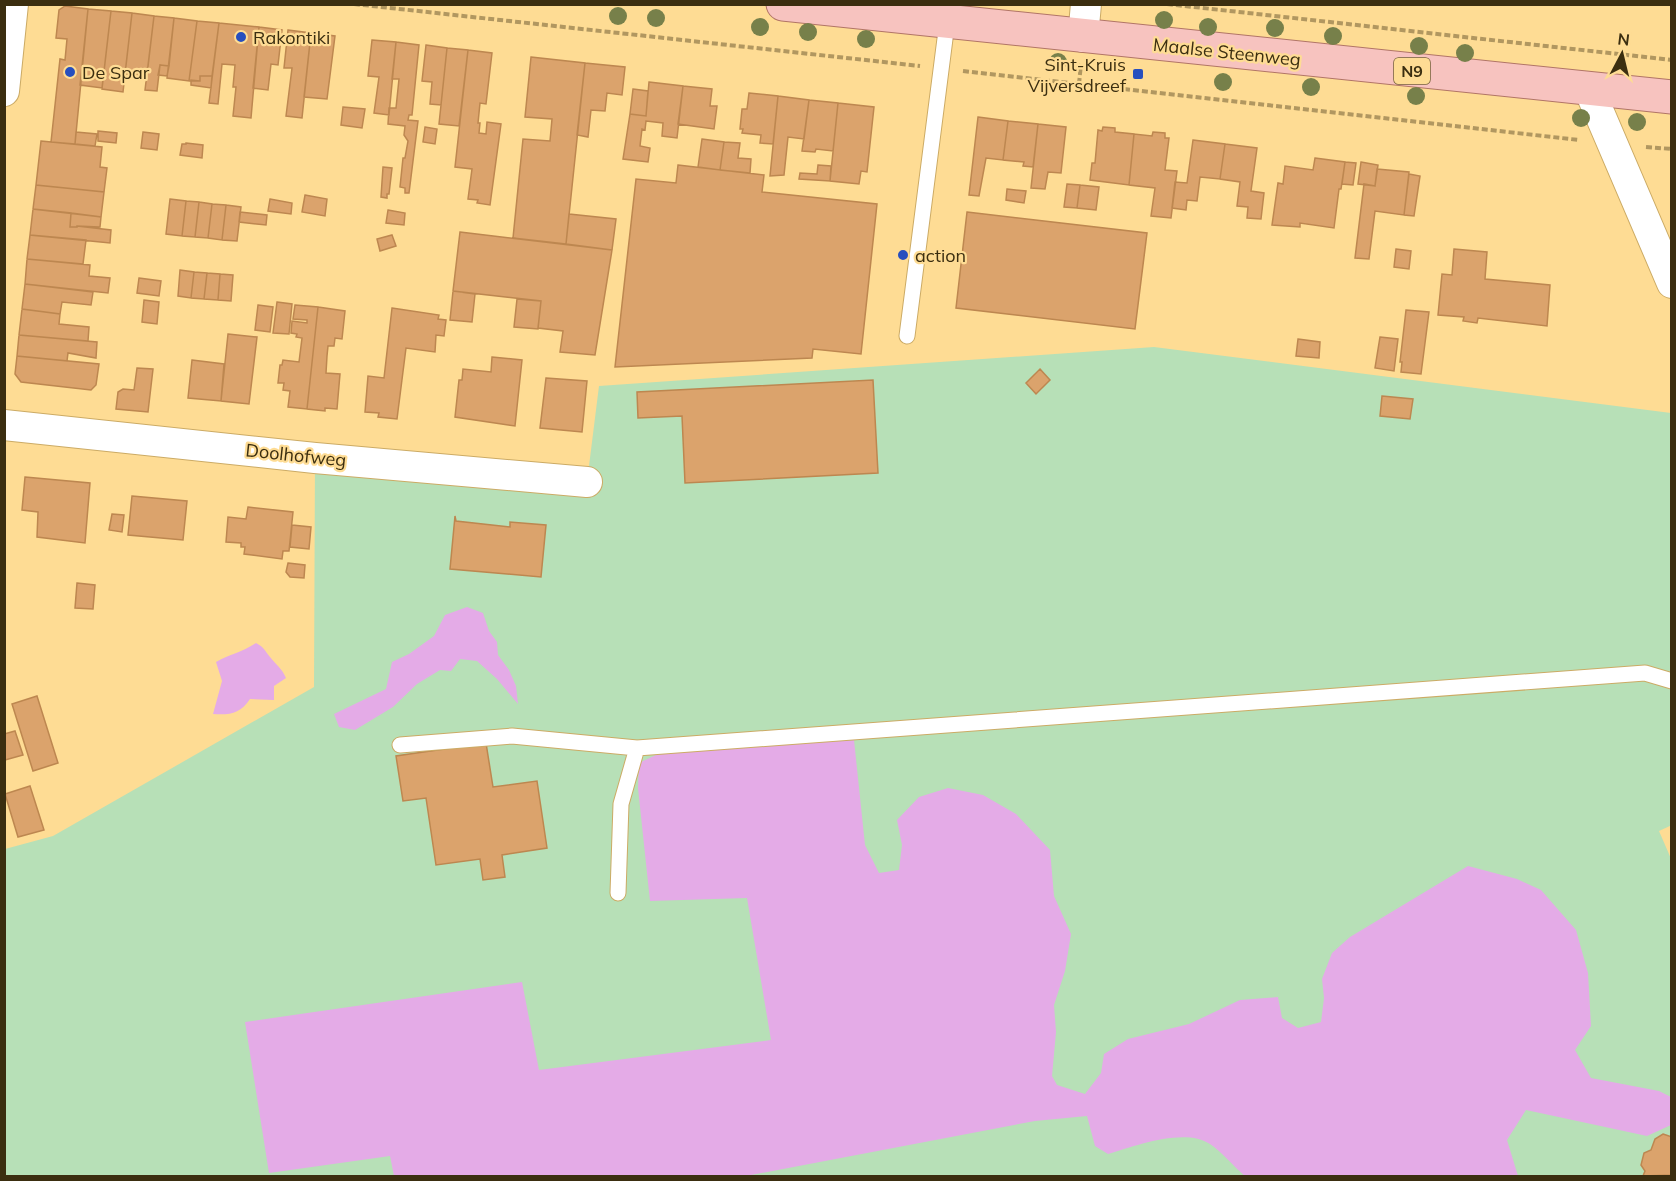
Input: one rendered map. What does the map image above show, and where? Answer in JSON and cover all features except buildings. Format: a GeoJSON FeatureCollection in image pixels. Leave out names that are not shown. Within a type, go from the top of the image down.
{"type":"FeatureCollection","features":[{"type":"Feature","properties":{"kind":"main road","name":"Maalse Steenweg"},"geometry":{"type":"LineString","coordinates":[[783,4],[1671,97]]}},
{"type":"Feature","properties":{"kind":"street"},"geometry":{"type":"LineString","coordinates":[[4,91],[14,4]]}},
{"type":"Feature","properties":{"kind":"street"},"geometry":{"type":"LineString","coordinates":[[1083,37],[1086,4]]}},
{"type":"Feature","properties":{"kind":"street"},"geometry":{"type":"LineString","coordinates":[[1589,89],[1671,283]]}},
{"type":"Feature","properties":{"kind":"street","name":"Doolhofweg"},"geometry":{"type":"LineString","coordinates":[[4,425],[315,458],[587,482]]}},
{"type":"Feature","properties":{"kind":"lane"},"geometry":{"type":"LineString","coordinates":[[907,336],[947,22]]}},
{"type":"Feature","properties":{"kind":"lane"},"geometry":{"type":"LineString","coordinates":[[400,745],[512,736],[637,748],[1645,673],[1671,681]]}},
{"type":"Feature","properties":{"kind":"lane"},"geometry":{"type":"LineString","coordinates":[[618,893],[621,804],[637,748]]}},
{"type":"Feature","properties":{"kind":"path"},"geometry":{"type":"LineString","coordinates":[[354,4],[1671,149]]}},
{"type":"Feature","properties":{"kind":"path"},"geometry":{"type":"LineString","coordinates":[[1167,4],[1671,60]]}},
{"type":"Feature","properties":{"kind":"green space"},"geometry":{"type":"Polygon","coordinates":[[[1154,347],[1671,413],[1672,825],[1659,831],[1672,861],[1671,1176],[5,1176],[5,849],[53,836],[314,687],[315,458],[587,482],[599,386],[1154,347]]]}},
{"type":"Feature","properties":{"kind":"shaded area"},"geometry":{"type":"Polygon","coordinates":[[[467,607],[483,613],[489,631],[497,642],[498,655],[509,670],[516,686],[518,704],[497,679],[477,661],[460,659],[451,671],[440,670],[417,684],[393,707],[355,730],[339,727],[334,714],[386,689],[392,662],[409,654],[434,636],[445,615],[467,607]]]}},
{"type":"Feature","properties":{"kind":"shaded area"},"geometry":{"type":"Polygon","coordinates":[[[256,643],[264,649],[286,678],[274,686],[274,700],[250,699],[242,708],[234,712],[213,714],[222,681],[216,662],[256,643]]]}},
{"type":"Feature","properties":{"kind":"shaded area"},"geometry":{"type":"Polygon","coordinates":[[[854,740],[865,845],[879,873],[899,870],[902,845],[897,820],[919,797],[948,788],[983,795],[1016,814],[1050,850],[1054,896],[1071,934],[1065,971],[1054,1005],[1056,1032],[1052,1076],[1057,1085],[1085,1094],[1101,1073],[1104,1054],[1128,1039],[1189,1024],[1240,1000],[1278,997],[1282,1018],[1298,1028],[1321,1022],[1324,998],[1322,979],[1332,953],[1350,937],[1468,866],[1517,879],[1541,890],[1576,930],[1588,973],[1591,1026],[1575,1050],[1591,1078],[1659,1091],[1671,1097],[1671,1125],[1647,1136],[1526,1110],[1507,1140],[1518,1176],[1245,1176],[1214,1147],[1200,1139],[1187,1137],[1159,1140],[1108,1154],[1095,1146],[1087,1116],[1035,1121],[746,1176],[394,1176],[390,1156],[269,1173],[245,1022],[522,982],[539,1070],[771,1040],[747,898],[650,901],[638,788],[639,763],[660,753],[854,740]]]}},
{"type":"Feature","properties":{"kind":"place","name":"Rakontiki"},"geometry":{"type":"Point","coordinates":[241,37]}},
{"type":"Feature","properties":{"kind":"place","name":"De Spar"},"geometry":{"type":"Point","coordinates":[70,72]}},
{"type":"Feature","properties":{"kind":"place","name":"Sint-Kruis Vijversdreef"},"geometry":{"type":"Point","coordinates":[1138,74]}},
{"type":"Feature","properties":{"kind":"place","name":"action"},"geometry":{"type":"Point","coordinates":[903,255]}}]}
